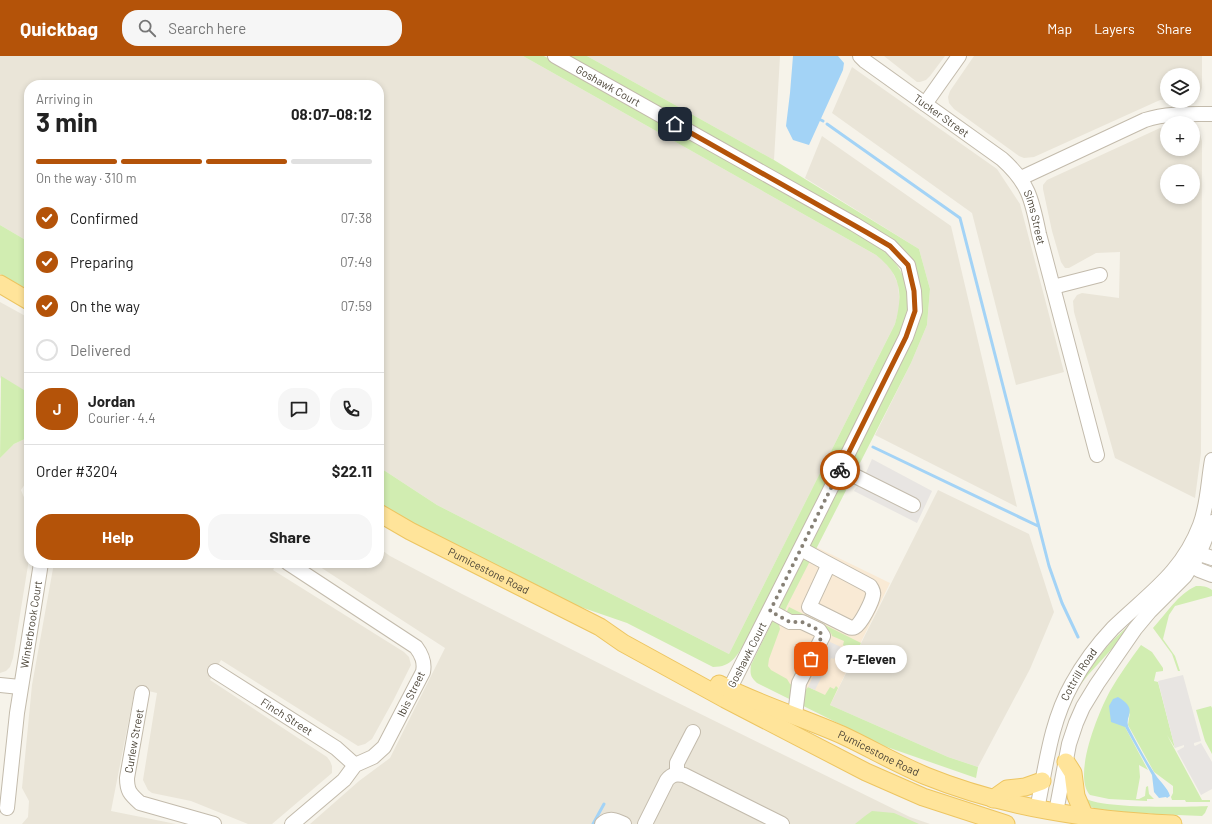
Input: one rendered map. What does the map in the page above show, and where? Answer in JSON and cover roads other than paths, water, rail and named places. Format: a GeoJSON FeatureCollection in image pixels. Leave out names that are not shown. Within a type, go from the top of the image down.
{"type":"FeatureCollection","features":[{"type":"Feature","properties":{"kind":"main road"},"geometry":{"type":"LineString","coordinates":[[0,284],[24,297]]}},
{"type":"Feature","properties":{"kind":"main road","name":"Pumicestone Road"},"geometry":{"type":"LineString","coordinates":[[384,517],[600,627],[623,634],[860,769],[891,784],[949,807],[1006,824]]}},
{"type":"Feature","properties":{"kind":"main road","name":"Pumicestone Road"},"geometry":{"type":"LineString","coordinates":[[727,694],[795,715],[843,736],[925,776],[993,799],[1036,816],[1055,818],[1084,817],[1128,822],[1173,824]]}},
{"type":"Feature","properties":{"kind":"main road"},"geometry":{"type":"LineString","coordinates":[[1066,762],[1073,773],[1076,796],[1084,817]]}},
{"type":"Feature","properties":{"kind":"main road"},"geometry":{"type":"LineString","coordinates":[[993,799],[1007,789],[1042,782]]}},
{"type":"Feature","properties":{"kind":"street","name":"Goshawk Court"},"geometry":{"type":"LineString","coordinates":[[554,56],[854,224],[890,246],[908,265],[914,291],[915,311],[906,337],[770,611],[727,694]]}},
{"type":"Feature","properties":{"kind":"street","name":"Tucker Street"},"geometry":{"type":"LineString","coordinates":[[860,56],[1002,159],[1021,178]]}},
{"type":"Feature","properties":{"kind":"street"},"geometry":{"type":"LineString","coordinates":[[925,104],[959,56]]}},
{"type":"Feature","properties":{"kind":"street","name":"Sims Street"},"geometry":{"type":"LineString","coordinates":[[1097,455],[1033,203],[1021,178],[1145,120],[1171,114],[1212,114]]}},
{"type":"Feature","properties":{"kind":"street"},"geometry":{"type":"LineString","coordinates":[[1054,287],[1100,275]]}},
{"type":"Feature","properties":{"kind":"street","name":"Cottrill Road"},"geometry":{"type":"LineString","coordinates":[[1036,816],[1046,758],[1055,726],[1064,700],[1091,654],[1113,629],[1173,573],[1195,556],[1212,460]]}},
{"type":"Feature","properties":{"kind":"street"},"geometry":{"type":"LineString","coordinates":[[841,469],[913,506]]}},
{"type":"Feature","properties":{"kind":"street","name":"Cottrill Road"},"geometry":{"type":"LineString","coordinates":[[1055,818],[1069,744],[1083,706],[1135,629],[1150,611],[1178,584],[1195,556],[1212,522]]}},
{"type":"Feature","properties":{"kind":"street"},"geometry":{"type":"LineString","coordinates":[[800,549],[823,561],[870,586],[873,595],[862,620],[856,627],[849,627],[809,607],[828,570],[828,566],[823,561]]}},
{"type":"Feature","properties":{"kind":"street"},"geometry":{"type":"LineString","coordinates":[[1195,556],[1199,570],[1212,575]]}},
{"type":"Feature","properties":{"kind":"street","name":"Winterbrook Court"},"geometry":{"type":"LineString","coordinates":[[8,808],[20,687],[40,568]]}},
{"type":"Feature","properties":{"kind":"street","name":"Ibis Street"},"geometry":{"type":"LineString","coordinates":[[292,824],[344,780],[355,765],[373,757],[384,748],[423,672],[424,660],[416,647],[296,568]]}},
{"type":"Feature","properties":{"kind":"street"},"geometry":{"type":"LineString","coordinates":[[770,611],[790,622],[802,622],[819,630],[822,636],[799,683],[795,715]]}},
{"type":"Feature","properties":{"kind":"street","name":"Finch Street"},"geometry":{"type":"LineString","coordinates":[[215,671],[336,748],[355,765]]}},
{"type":"Feature","properties":{"kind":"street"},"geometry":{"type":"LineString","coordinates":[[0,684],[20,687]]}},
{"type":"Feature","properties":{"kind":"street","name":"Curlew Street"},"geometry":{"type":"LineString","coordinates":[[142,693],[127,778],[127,788],[132,797],[140,803],[214,824]]}},
{"type":"Feature","properties":{"kind":"street"},"geometry":{"type":"LineString","coordinates":[[677,774],[677,764],[693,732]]}},
{"type":"Feature","properties":{"kind":"street"},"geometry":{"type":"LineString","coordinates":[[645,824],[667,780],[671,775],[677,774],[684,775],[760,819],[782,824]]}},
{"type":"Feature","properties":{"kind":"street"},"geometry":{"type":"LineString","coordinates":[[602,824],[611,820],[624,824]]}},
{"type":"Feature","properties":{"kind":"water"},"geometry":{"type":"Polygon","coordinates":[[[793,56],[838,56],[844,63],[843,70],[809,145],[793,140],[786,126],[793,56]]]}},
{"type":"Feature","properties":{"kind":"water"},"geometry":{"type":"Polygon","coordinates":[[[1118,697],[1125,702],[1130,709],[1128,720],[1129,728],[1151,768],[1168,790],[1170,796],[1167,798],[1159,798],[1154,792],[1152,775],[1125,727],[1111,722],[1109,706],[1113,699],[1118,697]]]}},
{"type":"Feature","properties":{"kind":"waterway"},"geometry":{"type":"LineString","coordinates":[[827,124],[960,218],[1049,566],[1062,603],[1078,637]]}},
{"type":"Feature","properties":{"kind":"waterway"},"geometry":{"type":"LineString","coordinates":[[873,447],[1038,526]]}},
{"type":"Feature","properties":{"kind":"waterway"},"geometry":{"type":"LineString","coordinates":[[593,824],[604,804]]}},
{"type":"Feature","properties":{"kind":"place","name":"7-Eleven"},"geometry":{"type":"Point","coordinates":[811,659]}}]}
